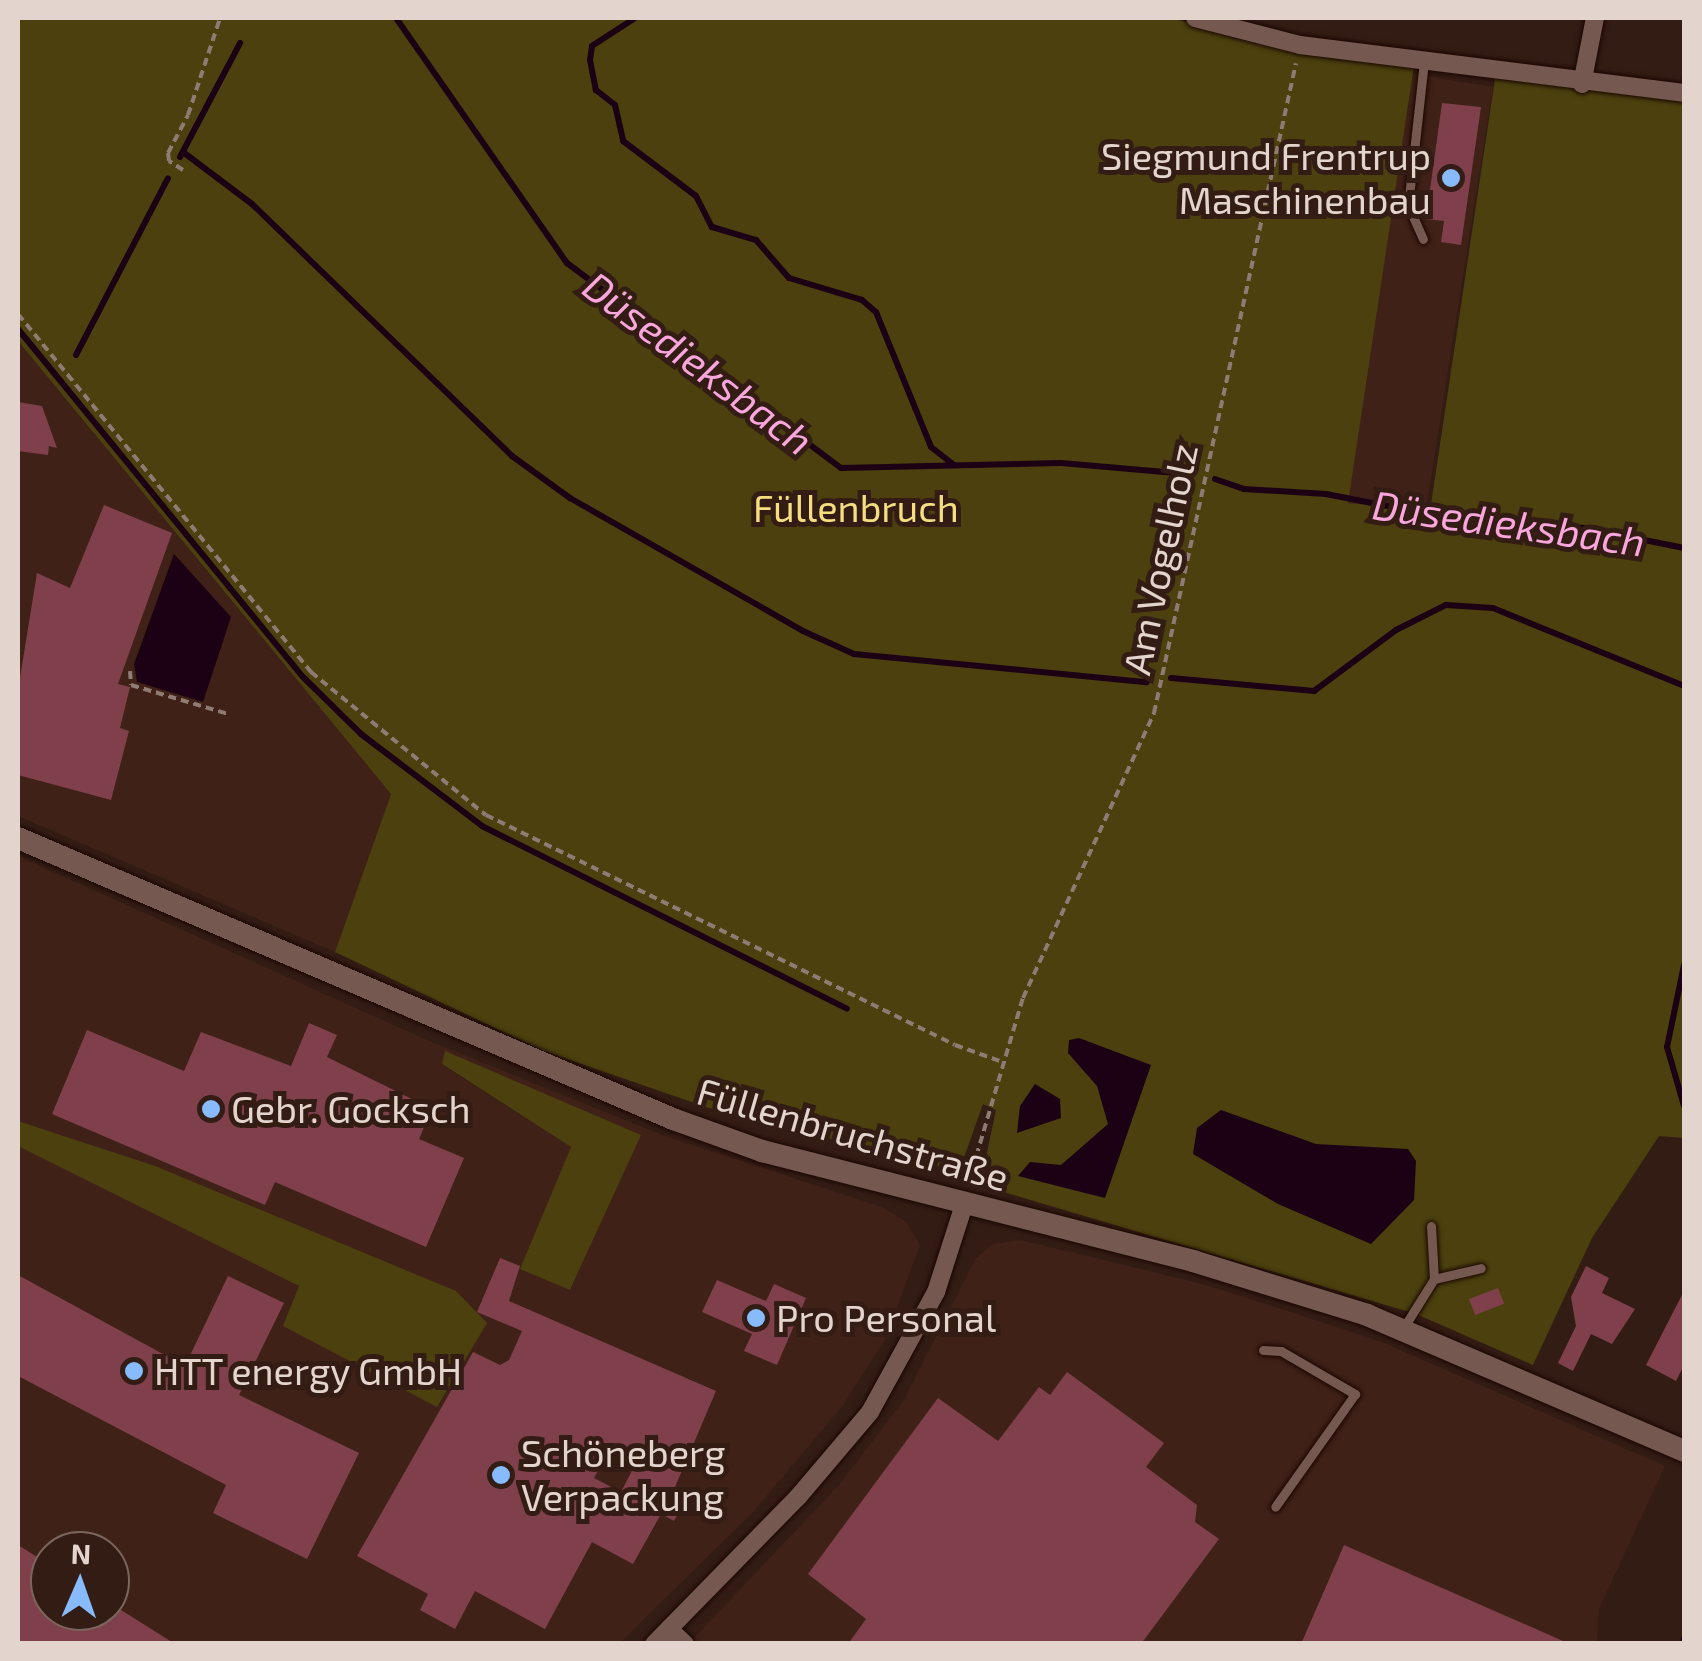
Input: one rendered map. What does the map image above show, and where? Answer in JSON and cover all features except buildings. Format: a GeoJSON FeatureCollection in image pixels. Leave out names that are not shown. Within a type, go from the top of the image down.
{"type":"FeatureCollection","features":[{"type":"Feature","properties":{"kind":"street"},"geometry":{"type":"LineString","coordinates":[[1195,18],[1300,45],[1684,94]]}},
{"type":"Feature","properties":{"kind":"street"},"geometry":{"type":"LineString","coordinates":[[1582,84],[1595,18]]}},
{"type":"Feature","properties":{"kind":"street","name":"Füllenbruchstraße"},"geometry":{"type":"LineString","coordinates":[[18,838],[674,1120],[762,1151],[1193,1261],[1403,1330],[1684,1451]]}},
{"type":"Feature","properties":{"kind":"street"},"geometry":{"type":"LineString","coordinates":[[654,1644],[798,1497],[870,1412],[936,1292],[964,1205]]}},
{"type":"Feature","properties":{"kind":"street"},"geometry":{"type":"LineString","coordinates":[[668,1629],[685,1644]]}},
{"type":"Feature","properties":{"kind":"lane"},"geometry":{"type":"LineString","coordinates":[[1423,239],[1408,206],[1424,62]]}},
{"type":"Feature","properties":{"kind":"lane"},"geometry":{"type":"LineString","coordinates":[[1403,1330],[1434,1279],[1431,1226]]}},
{"type":"Feature","properties":{"kind":"lane"},"geometry":{"type":"LineString","coordinates":[[1434,1279],[1480,1268]]}},
{"type":"Feature","properties":{"kind":"lane"},"geometry":{"type":"LineString","coordinates":[[1263,1350],[1281,1351],[1304,1369],[1323,1371],[1355,1394],[1276,1507]]}},
{"type":"Feature","properties":{"kind":"path"},"geometry":{"type":"LineString","coordinates":[[183,170],[169,161],[168,153],[188,116],[220,18]]}},
{"type":"Feature","properties":{"kind":"path","name":"Am Vogelholz"},"geometry":{"type":"LineString","coordinates":[[964,1205],[1000,1061],[1023,998],[1154,713],[1300,45]]}},
{"type":"Feature","properties":{"kind":"path"},"geometry":{"type":"LineString","coordinates":[[18,314],[311,672],[486,815],[955,1045],[1000,1061]]}},
{"type":"Feature","properties":{"kind":"path"},"geometry":{"type":"LineString","coordinates":[[130,671],[131,685],[228,714]]}},
{"type":"Feature","properties":{"kind":"shaded area"},"geometry":{"type":"Polygon","coordinates":[[[1413,74],[1493,87],[1425,515],[1345,503],[1413,74]]]}},
{"type":"Feature","properties":{"kind":"shaded area"},"geometry":{"type":"Polygon","coordinates":[[[18,341],[391,794],[335,952],[18,816],[18,341]]]}},
{"type":"Feature","properties":{"kind":"shaded area"},"geometry":{"type":"Polygon","coordinates":[[[174,554],[231,617],[203,702],[137,682],[134,664],[174,554]]]}},
{"type":"Feature","properties":{"kind":"shaded area"},"geometry":{"type":"Polygon","coordinates":[[[18,856],[427,1040],[662,1135],[882,1207],[907,1222],[920,1246],[885,1339],[844,1404],[754,1511],[620,1643],[18,1644],[18,856]],[[442,1065],[571,1147],[521,1268],[571,1289],[640,1135],[442,1065]]]}},
{"type":"Feature","properties":{"kind":"shaded area"},"geometry":{"type":"Polygon","coordinates":[[[1079,1038],[1151,1065],[1105,1198],[1018,1176],[1030,1162],[1061,1165],[1108,1124],[1097,1086],[1068,1053],[1069,1040],[1079,1038]]]}},
{"type":"Feature","properties":{"kind":"shaded area"},"geometry":{"type":"Polygon","coordinates":[[[1035,1084],[1060,1099],[1061,1118],[1017,1133],[1020,1106],[1035,1084]]]}},
{"type":"Feature","properties":{"kind":"shaded area"},"geometry":{"type":"Polygon","coordinates":[[[1221,1110],[1316,1144],[1408,1149],[1416,1161],[1414,1200],[1371,1244],[1278,1204],[1193,1154],[1197,1128],[1221,1110]]]}},
{"type":"Feature","properties":{"kind":"shaded area"},"geometry":{"type":"Polygon","coordinates":[[[1021,1240],[1210,1286],[1382,1342],[1665,1466],[1599,1609],[1597,1643],[688,1644],[840,1484],[903,1401],[976,1258],[993,1244],[1021,1240]]]}},
{"type":"Feature","properties":{"kind":"green space","name":"Füllenbruch"},"geometry":{"type":"Polygon","coordinates":[[[18,18],[1169,18],[1297,48],[1414,66],[1348,503],[1430,511],[1495,79],[1684,99],[1684,1138],[1659,1136],[1592,1238],[1533,1365],[1416,1314],[980,1185],[996,1110],[983,1104],[959,1172],[709,1108],[544,1051],[335,952],[391,794],[18,341],[18,18]]]}},
{"type":"Feature","properties":{"kind":"green space"},"geometry":{"type":"Polygon","coordinates":[[[445,1051],[641,1135],[570,1290],[520,1269],[571,1147],[442,1064],[445,1051]]]}},
{"type":"Feature","properties":{"kind":"green space"},"geometry":{"type":"Polygon","coordinates":[[[18,1121],[155,1166],[456,1291],[487,1323],[437,1407],[283,1326],[299,1286],[18,1146],[18,1121]]]}},
{"type":"Feature","properties":{"kind":"waterway","name":"Düsedieksbach"},"geometry":{"type":"LineString","coordinates":[[396,18],[567,263],[841,468],[1061,463],[1188,474]]}},
{"type":"Feature","properties":{"kind":"waterway"},"geometry":{"type":"LineString","coordinates":[[635,18],[592,46],[590,60],[596,90],[615,105],[623,141],[696,196],[712,227],[756,240],[789,278],[862,300],[876,312],[931,447],[954,465]]}},
{"type":"Feature","properties":{"kind":"waterway"},"geometry":{"type":"LineString","coordinates":[[180,157],[240,43]]}},
{"type":"Feature","properties":{"kind":"waterway"},"geometry":{"type":"LineString","coordinates":[[183,152],[252,204],[512,456],[570,498],[803,631],[854,654],[1147,682]]}},
{"type":"Feature","properties":{"kind":"waterway"},"geometry":{"type":"LineString","coordinates":[[76,355],[168,178]]}},
{"type":"Feature","properties":{"kind":"waterway"},"geometry":{"type":"LineString","coordinates":[[18,329],[302,676],[361,734],[482,826],[847,1009]]}},
{"type":"Feature","properties":{"kind":"waterway","name":"Düsedieksbach"},"geometry":{"type":"LineString","coordinates":[[1215,479],[1244,489],[1326,494],[1448,518],[1585,528],[1684,548]]}},
{"type":"Feature","properties":{"kind":"waterway"},"geometry":{"type":"LineString","coordinates":[[1171,678],[1314,691],[1396,630],[1446,605],[1493,608],[1684,686]]}},
{"type":"Feature","properties":{"kind":"waterway"},"geometry":{"type":"LineString","coordinates":[[1684,965],[1667,1047],[1684,1106]]}},
{"type":"Feature","properties":{"kind":"waterway"},"geometry":{"type":"LineString","coordinates":[[1683,1644],[1684,1638]]}},
{"type":"Feature","properties":{"kind":"place","name":"Siegmund Frentrup Maschinenbau"},"geometry":{"type":"Point","coordinates":[1451,178]}},
{"type":"Feature","properties":{"kind":"place","name":"Gebr. Gocksch"},"geometry":{"type":"Point","coordinates":[211,1109]}},
{"type":"Feature","properties":{"kind":"place","name":"Pro Personal"},"geometry":{"type":"Point","coordinates":[756,1318]}},
{"type":"Feature","properties":{"kind":"place","name":"HTT energy GmbH"},"geometry":{"type":"Point","coordinates":[134,1371]}},
{"type":"Feature","properties":{"kind":"place","name":"Schöneberg Verpackung"},"geometry":{"type":"Point","coordinates":[501,1475]}}]}
